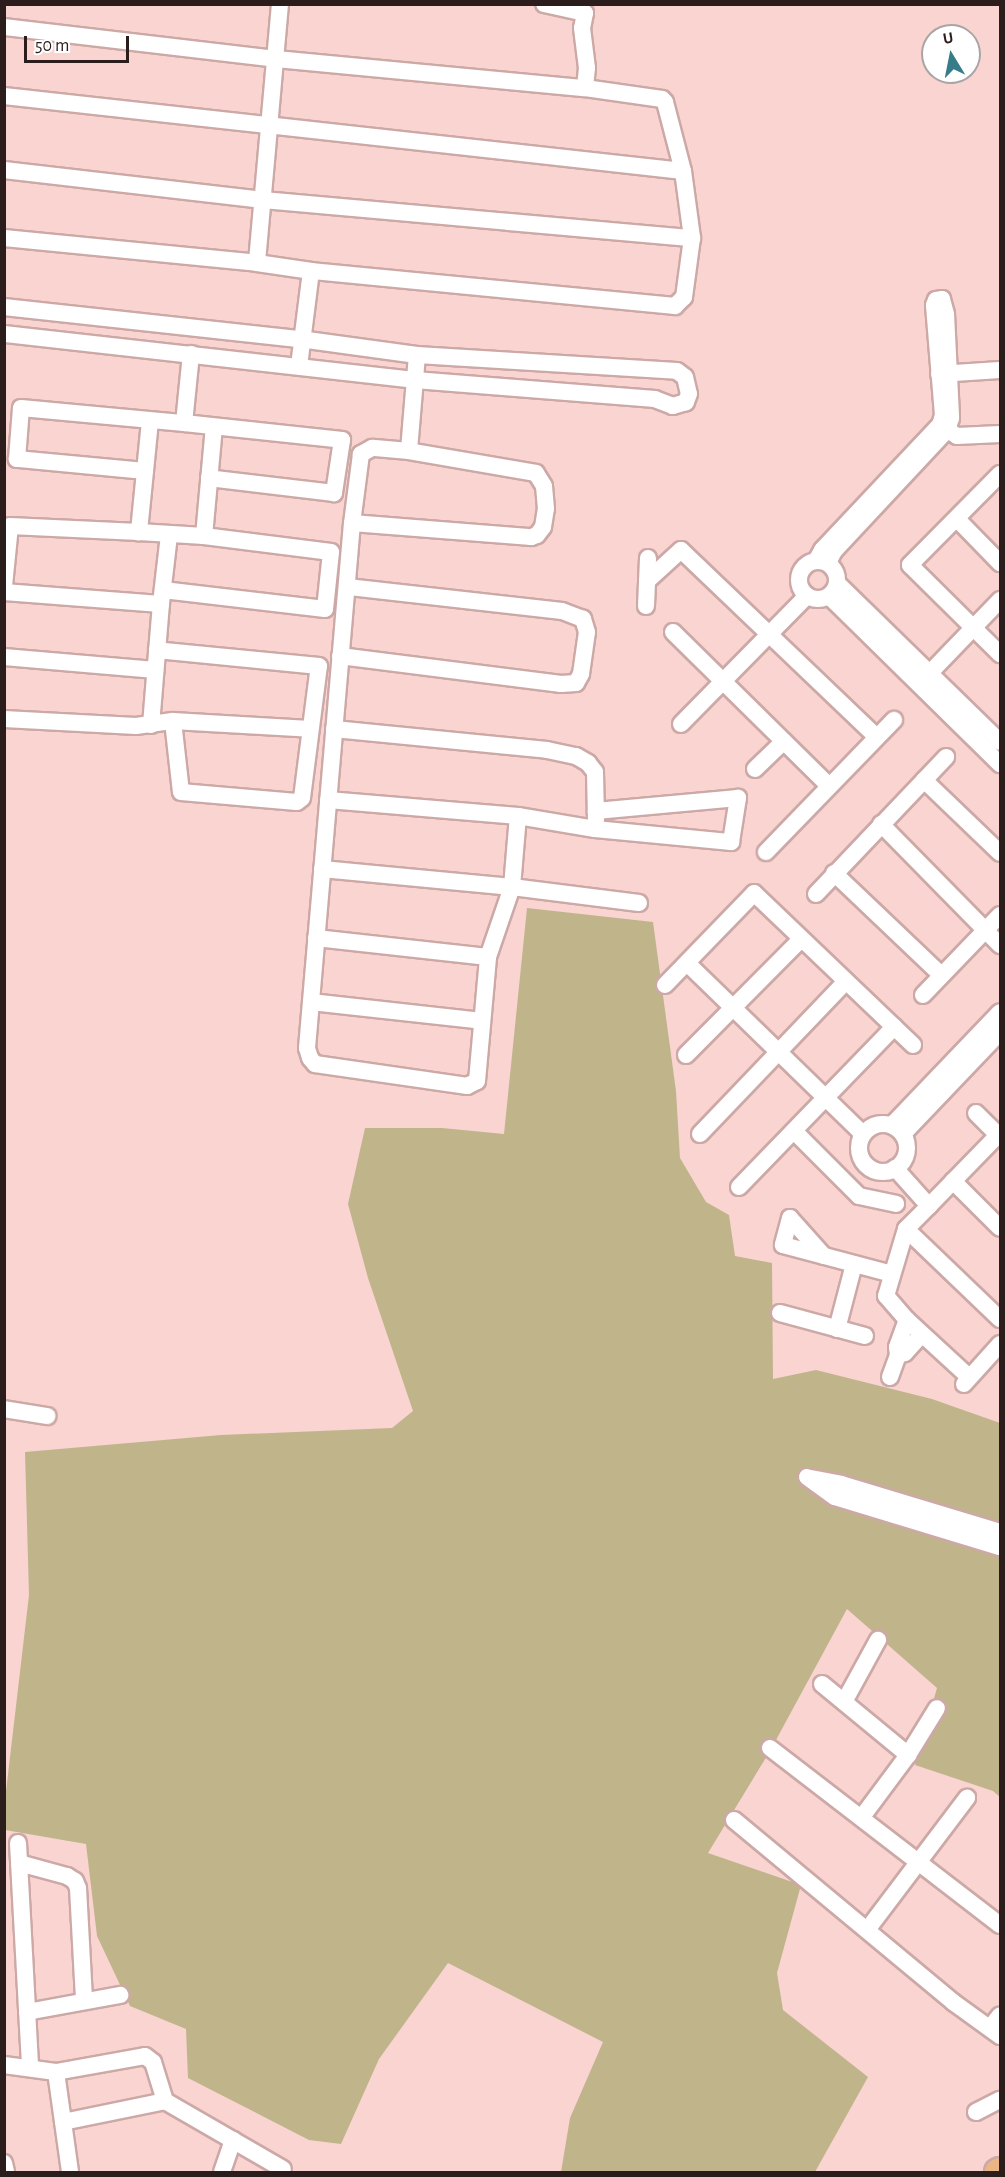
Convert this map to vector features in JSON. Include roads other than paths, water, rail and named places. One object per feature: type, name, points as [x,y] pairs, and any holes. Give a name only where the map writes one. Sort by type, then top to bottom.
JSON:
[{"type":"street","points":[[257,262],[280,4]]},
{"type":"street","points":[[544,4],[585,13],[582,28],[587,68],[585,88]]},
{"type":"street","points":[[4,27],[276,59],[585,88],[662,99],[669,114],[683,171],[692,238],[684,297],[675,306],[311,271],[257,262],[4,237]]},
{"type":"street","points":[[4,96],[683,171]]},
{"type":"street","points":[[4,170],[263,200],[692,238]]},
{"type":"street","points":[[299,366],[300,339],[311,271]]},
{"type":"street","points":[[4,307],[300,339],[417,355],[677,371],[685,377],[689,394],[686,402],[673,406],[655,399],[415,380],[4,334]]},
{"type":"street","points":[[184,423],[191,354]]},
{"type":"street","points":[[409,451],[417,355]]},
{"type":"street","points":[[822,562],[802,568],[799,575],[801,591],[807,596],[822,600],[833,590],[837,576],[822,562],[822,550],[944,427],[943,375],[1000,370]]},
{"type":"street","points":[[145,471],[17,459],[21,408],[342,440],[334,493],[209,477]]},
{"type":"street","points":[[139,532],[150,421]]},
{"type":"street","points":[[204,536],[214,426]]},
{"type":"street","points":[[944,427],[957,436],[1000,434]]},
{"type":"street","points":[[352,523],[531,537],[537,535],[543,526],[544,486],[536,473],[409,451],[372,448],[365,449],[361,454],[352,523],[346,587],[307,1048],[315,1064],[467,1086],[477,1082],[488,957],[512,887],[518,816]]},
{"type":"street","points":[[1000,474],[910,565],[1000,654]]},
{"type":"street","points":[[957,519],[1000,563]]},
{"type":"street","points":[[4,586],[10,526],[204,536],[331,552],[326,609],[162,597],[4,592]]},
{"type":"street","points":[[151,725],[169,535]]},
{"type":"street","points":[[647,581],[681,550],[877,737]]},
{"type":"street","points":[[646,606],[648,558]]},
{"type":"street","points":[[340,656],[561,684],[576,683],[581,674],[587,632],[583,619],[562,612],[346,587]]},
{"type":"street","points":[[833,590],[924,678],[1000,742]]},
{"type":"street","points":[[681,724],[807,596]]},
{"type":"street","points":[[924,678],[1000,600]]},
{"type":"street","points":[[673,632],[829,786]]},
{"type":"street","points":[[157,650],[319,666],[302,798],[297,802],[181,792],[173,721]]},
{"type":"street","points":[[4,657],[155,670]]},
{"type":"street","points":[[924,678],[1000,764]]},
{"type":"street","points":[[4,719],[151,725],[173,721],[310,729]]},
{"type":"street","points":[[766,852],[894,720]]},
{"type":"street","points":[[334,729],[547,750],[576,756],[588,763],[595,772],[595,829]]},
{"type":"street","points":[[755,769],[784,741]]},
{"type":"street","points":[[816,894],[946,757]]},
{"type":"street","points":[[924,780],[1000,853]]},
{"type":"street","points":[[328,800],[518,816],[595,829],[731,842],[738,798],[596,811]]},
{"type":"street","points":[[881,824],[1000,945]]},
{"type":"street","points":[[322,869],[512,887],[639,903]]},
{"type":"street","points":[[834,873],[941,975]]},
{"type":"street","points":[[665,985],[754,893],[914,1045]]},
{"type":"street","points":[[923,995],[1000,915]]},
{"type":"street","points":[[316,938],[488,957]]},
{"type":"street","points":[[686,1056],[801,939]]},
{"type":"street","points":[[687,963],[863,1134]]},
{"type":"street","points":[[700,1134],[846,981]]},
{"type":"street","points":[[311,1002],[482,1021]]},
{"type":"street","points":[[898,1130],[1000,1012]]},
{"type":"street","points":[[739,1186],[894,1027]]},
{"type":"street","points":[[898,1130],[1000,1032]]},
{"type":"street","points":[[976,1113],[999,1136],[906,1229],[886,1296],[966,1380],[1000,1344]]},
{"type":"street","points":[[881,1123],[898,1130],[906,1153],[895,1168],[885,1172],[874,1170],[865,1164],[859,1155],[859,1144],[863,1134],[871,1126],[881,1123]]},
{"type":"street","points":[[794,1131],[859,1196],[896,1204]]},
{"type":"street","points":[[895,1168],[929,1206]]},
{"type":"street","points":[[953,1181],[1000,1228]]},
{"type":"street","points":[[906,1229],[1000,1319]]},
{"type":"street","points":[[824,1256],[892,1274]]},
{"type":"street","points":[[837,1329],[854,1264]]},
{"type":"street","points":[[780,1313],[865,1336]]},
{"type":"street","points":[[890,1377],[898,1355],[897,1347],[907,1320]]},
{"type":"street","points":[[898,1355],[905,1353],[922,1334]]},
{"type":"street","points":[[4,1409],[47,1416]]},
{"type":"street","points":[[1000,1532],[841,1484],[807,1477],[835,1497],[1000,1547]]},
{"type":"street","points":[[844,1702],[878,1640]]},
{"type":"street","points":[[822,1684],[908,1755]]},
{"type":"street","points":[[862,1817],[908,1755],[937,1708]]},
{"type":"street","points":[[770,1748],[1000,1925]]},
{"type":"street","points":[[867,1930],[967,1798]]},
{"type":"street","points":[[734,1820],[953,2002],[997,2026]]},
{"type":"street","points":[[18,1843],[30,2068]]},
{"type":"street","points":[[19,1863],[68,1876],[75,1881],[78,1888],[84,2000]]},
{"type":"street","points":[[27,2012],[120,1995]]},
{"type":"street","points":[[4,2065],[56,2072],[145,2056],[153,2062],[165,2101]]},
{"type":"street","points":[[56,2072],[70,2172]]},
{"type":"street","points":[[976,2112],[1000,2100]]},
{"type":"street","points":[[63,2122],[165,2101],[283,2169]]},
{"type":"street","points":[[222,2172],[233,2140]]},
{"type":"street","points":[[4,2163],[6,2172]]}]
